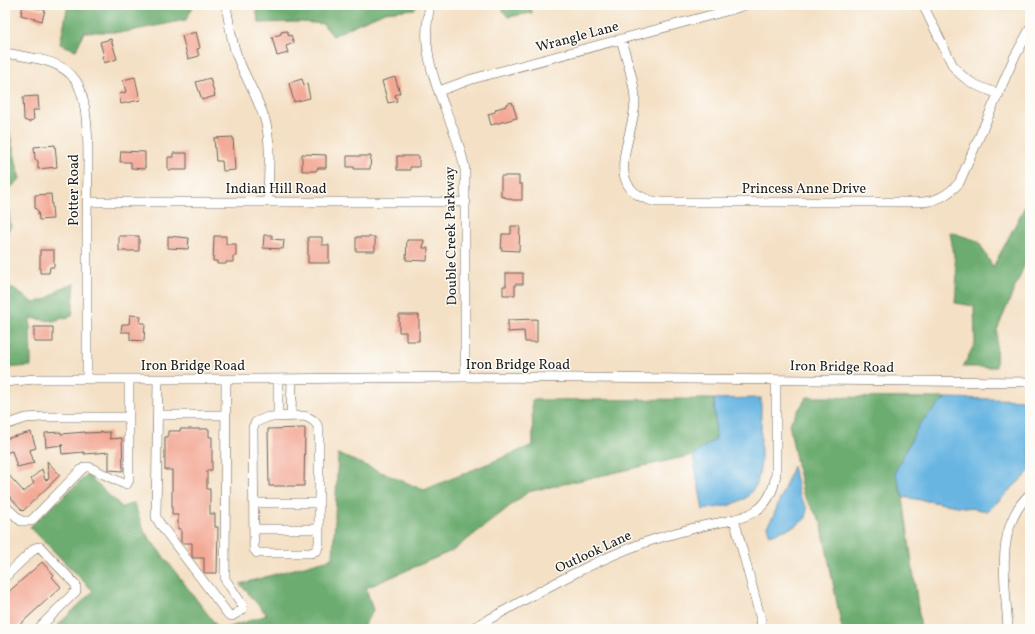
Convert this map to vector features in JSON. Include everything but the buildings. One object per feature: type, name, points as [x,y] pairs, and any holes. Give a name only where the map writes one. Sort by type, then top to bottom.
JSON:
[{"type":"street","points":[[226,5],[232,43],[267,128],[268,202]]},
{"type":"street","name":"Double Creek Parkway","points":[[430,5],[427,26],[427,50],[439,90],[460,144],[465,170],[465,377]]},
{"type":"street","name":"Wrangle Lane","points":[[439,90],[472,78],[745,5]]},
{"type":"street","points":[[923,5],[953,66],[958,73],[973,84],[999,94]]},
{"type":"street","name":"Princess Anne Drive","points":[[621,39],[633,85],[635,100],[633,121],[623,157],[624,172],[626,179],[634,192],[645,199],[657,202],[923,202],[939,199],[954,190],[959,183],[1014,58],[1030,29]]},
{"type":"street","name":"Potter Road","points":[[5,53],[53,63],[61,67],[76,81],[83,98],[86,120],[87,147],[87,379]]},
{"type":"street","name":"Indian Hill Road","points":[[87,202],[466,202]]},
{"type":"street","name":"Iron Bridge Road","points":[[5,382],[35,379],[465,377],[1030,382]]},
{"type":"street","points":[[5,506],[21,521],[31,521],[85,467],[89,467],[126,484],[129,480],[129,379]]},
{"type":"street","points":[[158,379],[156,517],[228,614],[232,616],[242,610],[243,606],[225,579],[226,379]]},
{"type":"street","points":[[278,379],[278,417]]},
{"type":"street","points":[[292,379],[292,417]]},
{"type":"street","name":"Outlook Lane","points":[[472,629],[570,576],[620,552],[663,537],[734,519],[753,513],[760,508],[771,493],[774,484],[776,461],[776,380]]},
{"type":"street","points":[[158,415],[226,415]]},
{"type":"street","points":[[304,416],[317,423],[319,429],[319,543],[317,550],[311,553],[257,553],[254,549],[254,427],[256,422],[262,419],[278,417],[304,416]]},
{"type":"street","points":[[5,425],[26,418],[129,417]]},
{"type":"street","points":[[1008,629],[1004,562],[1005,543],[1008,528],[1015,514],[1030,494]]},
{"type":"street","points":[[254,503],[319,503]]},
{"type":"street","points":[[734,519],[761,620],[762,629]]},
{"type":"street","points":[[254,529],[319,529]]},
{"type":"street","points":[[5,577],[35,548],[40,548],[76,584],[76,591],[38,629]]},
{"type":"street","points":[[210,589],[225,579]]},
{"type":"green space","points":[[68,5],[131,5],[132,7],[194,5],[186,20],[125,32],[84,32],[76,50],[60,44]]},
{"type":"green space","points":[[255,5],[416,5],[415,9],[385,12],[333,36],[323,24],[302,22],[259,23]]},
{"type":"green space","points":[[504,5],[531,5],[532,13],[508,17],[503,11]]},
{"type":"green space","points":[[5,113],[20,179],[5,193]]},
{"type":"green space","points":[[5,193],[11,226],[5,236]]},
{"type":"green space","points":[[1030,197],[1030,252],[997,330],[996,367],[963,367],[975,343],[974,306],[955,303],[957,275],[950,232],[978,241],[993,267]]},
{"type":"green space","points":[[5,277],[6,284],[34,303],[47,299],[61,288],[75,284],[72,316],[53,321],[30,318],[31,366],[5,368]]},
{"type":"green space","points":[[807,397],[946,398],[920,424],[895,472],[903,497],[921,629],[842,629],[821,522],[803,494],[789,424]]},
{"type":"green space","points":[[714,399],[716,439],[693,455],[528,492],[454,550],[366,588],[373,610],[362,629],[223,629],[267,615],[240,584],[333,558],[338,454],[424,490],[533,445],[532,400]]},
{"type":"green space","points":[[87,475],[122,507],[134,503],[144,531],[219,629],[54,629],[93,591],[30,527]]},
{"type":"water","points":[[761,398],[761,462],[757,484],[746,498],[731,505],[703,510],[693,455],[716,439],[714,399]]},
{"type":"water","points":[[946,398],[1030,400],[1030,471],[988,511],[903,497],[895,472],[920,423]]},
{"type":"water","points":[[793,466],[799,495],[807,508],[806,518],[796,526],[770,535],[767,526],[773,517]]}]
